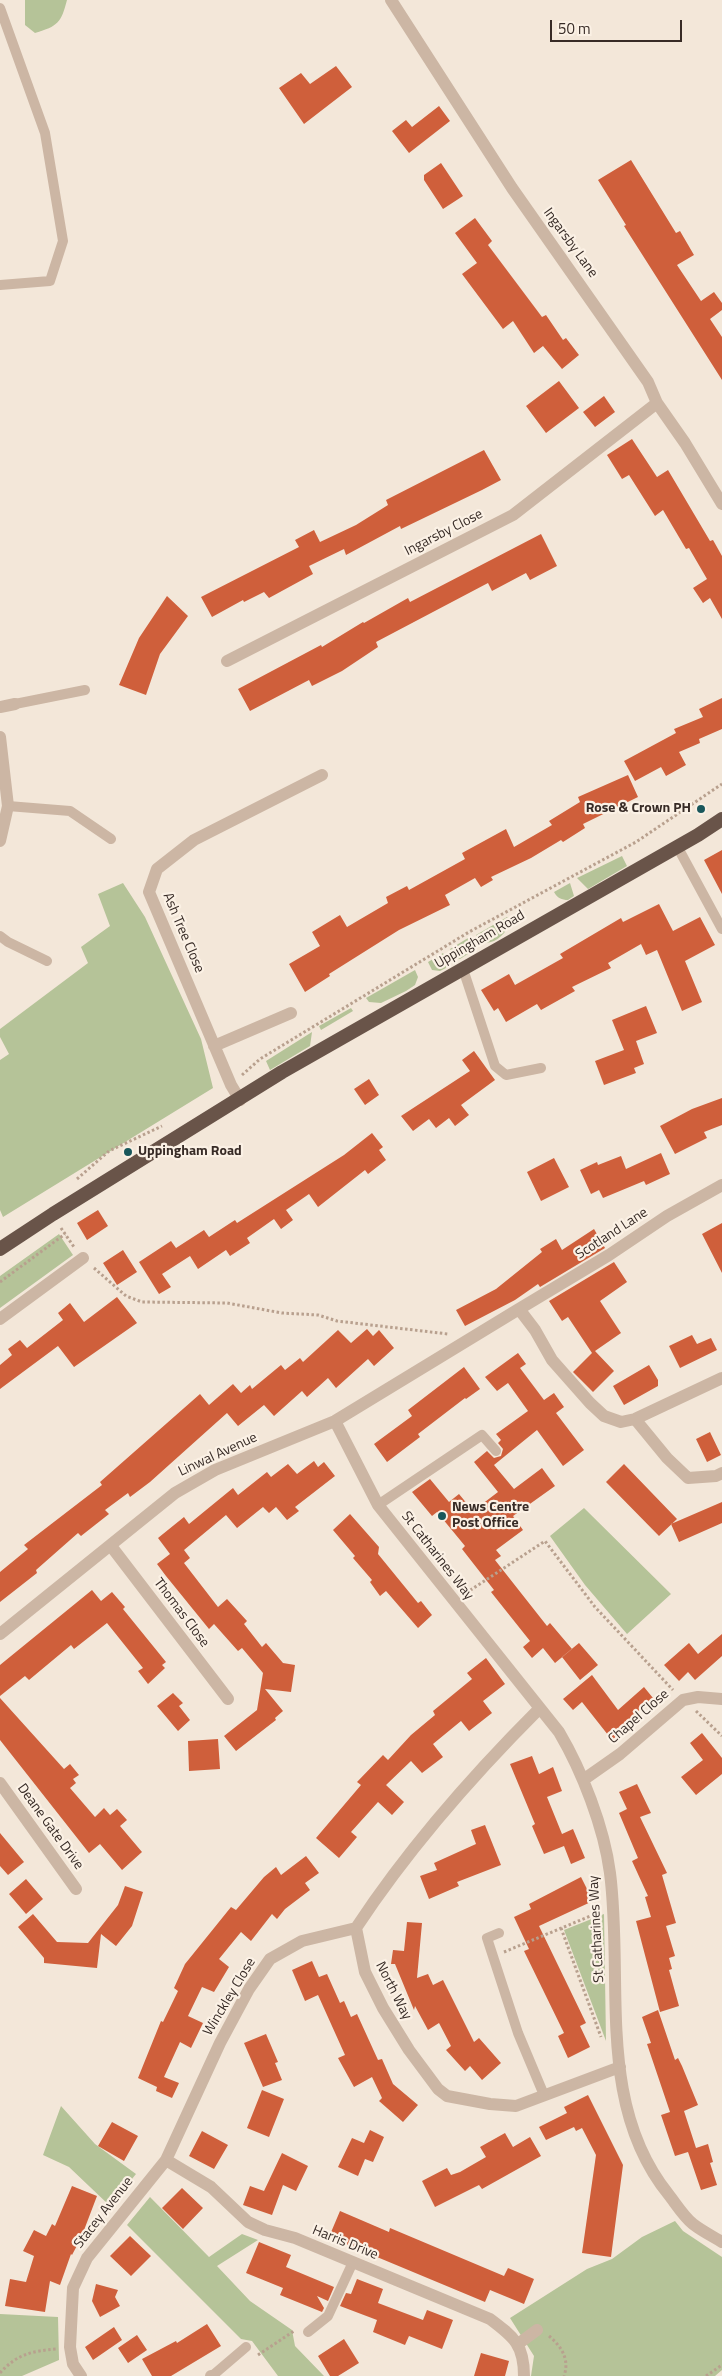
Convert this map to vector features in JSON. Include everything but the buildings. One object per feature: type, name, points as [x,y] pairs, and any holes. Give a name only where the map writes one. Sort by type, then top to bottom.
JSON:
[{"type":"highway","name":"Uppingham Road","points":[[0,1249],[53,1214],[374,1018],[463,969],[677,846],[722,818]]},
{"type":"street","name":"Ingarsby Lane","points":[[391,0],[512,188],[648,382],[657,403],[685,443],[722,504]]},
{"type":"street","name":"Ingarsby Close","points":[[227,661],[513,515],[657,403]]},
{"type":"street","points":[[0,707],[15,704]]},
{"type":"street","points":[[0,736],[8,806],[0,840]]},
{"type":"street","name":"Ash Tree Close","points":[[240,1100],[231,1085],[149,892],[157,869],[194,840],[322,775]]},
{"type":"street","points":[[214,1046],[291,1013]]},
{"type":"street","name":"Scotland Lane","points":[[471,1336],[609,1255],[667,1216],[722,1184]]},
{"type":"street","points":[[0,1319],[82,1258]]},
{"type":"street","points":[[519,1309],[535,1330],[552,1360],[590,1403],[604,1416],[621,1422],[635,1420],[722,1378]]},
{"type":"street","name":"Linwal Avenue","points":[[0,1634],[175,1493],[207,1475],[335,1421],[471,1336]]},
{"type":"street","points":[[635,1420],[667,1458],[688,1478],[716,1476],[722,1473]]},
{"type":"street","name":"St Catharines Way","points":[[335,1421],[378,1505],[559,1732],[576,1761],[596,1818],[610,1872],[620,2067],[628,2119],[638,2148],[653,2175],[692,2223],[722,2242]]},
{"type":"street","name":"Thomas Close","points":[[111,1546],[228,1699]]},
{"type":"street","name":"Chapel Close","points":[[582,1780],[620,1754],[683,1700],[698,1697],[722,1699]]},
{"type":"street","points":[[356,1928],[389,1877],[484,1764],[539,1709]]},
{"type":"street","name":"Deane Gate Drive","points":[[0,1783],[76,1889]]},
{"type":"street","name":"North Way","points":[[356,1928],[365,1972],[372,1987],[408,2050],[438,2089],[447,2096],[490,2104],[516,2106],[620,2067]]},
{"type":"street","name":"Winckley Close","points":[[192,2107],[233,2016],[270,1959],[302,1940],[356,1928]]},
{"type":"street","name":"Stacey Avenue","points":[[81,2376],[74,2364],[70,2347],[73,2288],[87,2258],[166,2160],[192,2107]]},
{"type":"street","name":"Harris Drive","points":[[166,2160],[211,2187],[248,2222],[265,2230],[295,2238],[490,2319],[510,2334],[518,2344]]},
{"type":"street","points":[[524,2376],[524,2357],[518,2344],[537,2330]]},
{"type":"lane","points":[[0,8],[45,133],[63,240],[50,282],[0,285]]},
{"type":"lane","points":[[15,704],[85,690]]},
{"type":"lane","points":[[8,806],[70,811],[112,839]]},
{"type":"lane","points":[[677,846],[722,929]]},
{"type":"lane","points":[[0,936],[47,962]]},
{"type":"lane","points":[[463,969],[495,1066],[506,1075],[541,1068]]},
{"type":"lane","points":[[378,1505],[482,1435],[496,1451]]},
{"type":"lane","points":[[499,1933],[487,1938],[518,2033],[544,2095]]},
{"type":"lane","points":[[305,2329],[328,2316],[353,2262]]},
{"type":"lane","points":[[212,2376],[246,2347]]},
{"type":"path","points":[[231,1085],[260,1059],[469,932],[636,842],[722,784]]},
{"type":"path","points":[[74,1182],[109,1152],[166,1125]]},
{"type":"path","points":[[53,1214],[64,1234],[82,1258],[126,1296],[142,1302],[227,1303],[282,1313],[318,1315],[337,1321],[471,1336]]},
{"type":"path","points":[[0,1282],[64,1234]]},
{"type":"path","points":[[454,1602],[497,1571],[545,1541],[595,1607],[683,1700],[722,1736]]},
{"type":"path","points":[[493,1957],[612,1907]]},
{"type":"path","points":[[561,1928],[603,2042]]},
{"type":"path","points":[[257,2356],[305,2329]]},
{"type":"path","points":[[537,2330],[560,2346],[565,2359],[564,2376]]},
{"type":"path","points":[[0,2373],[11,2361],[35,2351],[70,2347]]},
{"type":"path","points":[[706,2376],[722,2365]]},
{"type":"green space","points":[[25,0],[67,0],[63,14],[54,26],[35,33],[25,25]]},
{"type":"green space","points":[[622,856],[627,866],[588,889],[577,878]]},
{"type":"green space","points":[[123,883],[145,917],[201,1039],[213,1088],[3,1217],[0,1210],[0,1060],[9,1054],[0,1037],[0,1029],[88,963],[81,947],[110,926],[98,894]]},
{"type":"green space","points":[[570,883],[574,896],[568,900],[557,896],[554,892]]},
{"type":"green space","points":[[507,917],[511,922],[503,935],[495,941],[480,942],[476,935]]},
{"type":"green space","points":[[468,938],[472,948],[471,952],[460,959],[455,957],[450,949]]},
{"type":"green space","points":[[443,953],[448,961],[446,968],[440,971],[432,970],[428,962]]},
{"type":"green space","points":[[415,970],[418,977],[415,985],[406,991],[381,1003],[369,1002],[366,998]]},
{"type":"green space","points":[[351,1008],[353,1011],[321,1030],[319,1026]]},
{"type":"green space","points":[[312,1032],[310,1046],[270,1070],[266,1061]]},
{"type":"green space","points":[[59,1234],[73,1255],[0,1308],[0,1276]]},
{"type":"green space","points":[[584,1508],[671,1594],[627,1634],[585,1585],[550,1536]]},
{"type":"green space","points":[[604,1914],[606,2041],[564,1930]]},
{"type":"green space","points":[[61,2106],[95,2144],[136,2174],[110,2206],[69,2167],[43,2155]]},
{"type":"green space","points":[[150,2197],[209,2257],[242,2234],[258,2240],[217,2266],[250,2301],[292,2330],[295,2346],[324,2376],[278,2376],[252,2341],[241,2339],[127,2225]]},
{"type":"green space","points":[[675,2221],[683,2231],[722,2257],[722,2370],[715,2376],[531,2376],[534,2356],[510,2318],[587,2269],[612,2259],[642,2237]]},
{"type":"green space","points":[[0,2314],[58,2317],[59,2360],[22,2376],[0,2376]]},
{"type":"place","name":"Rose & Crown PH","points":[[701,809]]},
{"type":"place","name":"Uppingham Road","points":[[128,1152]]},
{"type":"place","name":"News Centre Post Office","points":[[442,1516]]}]
